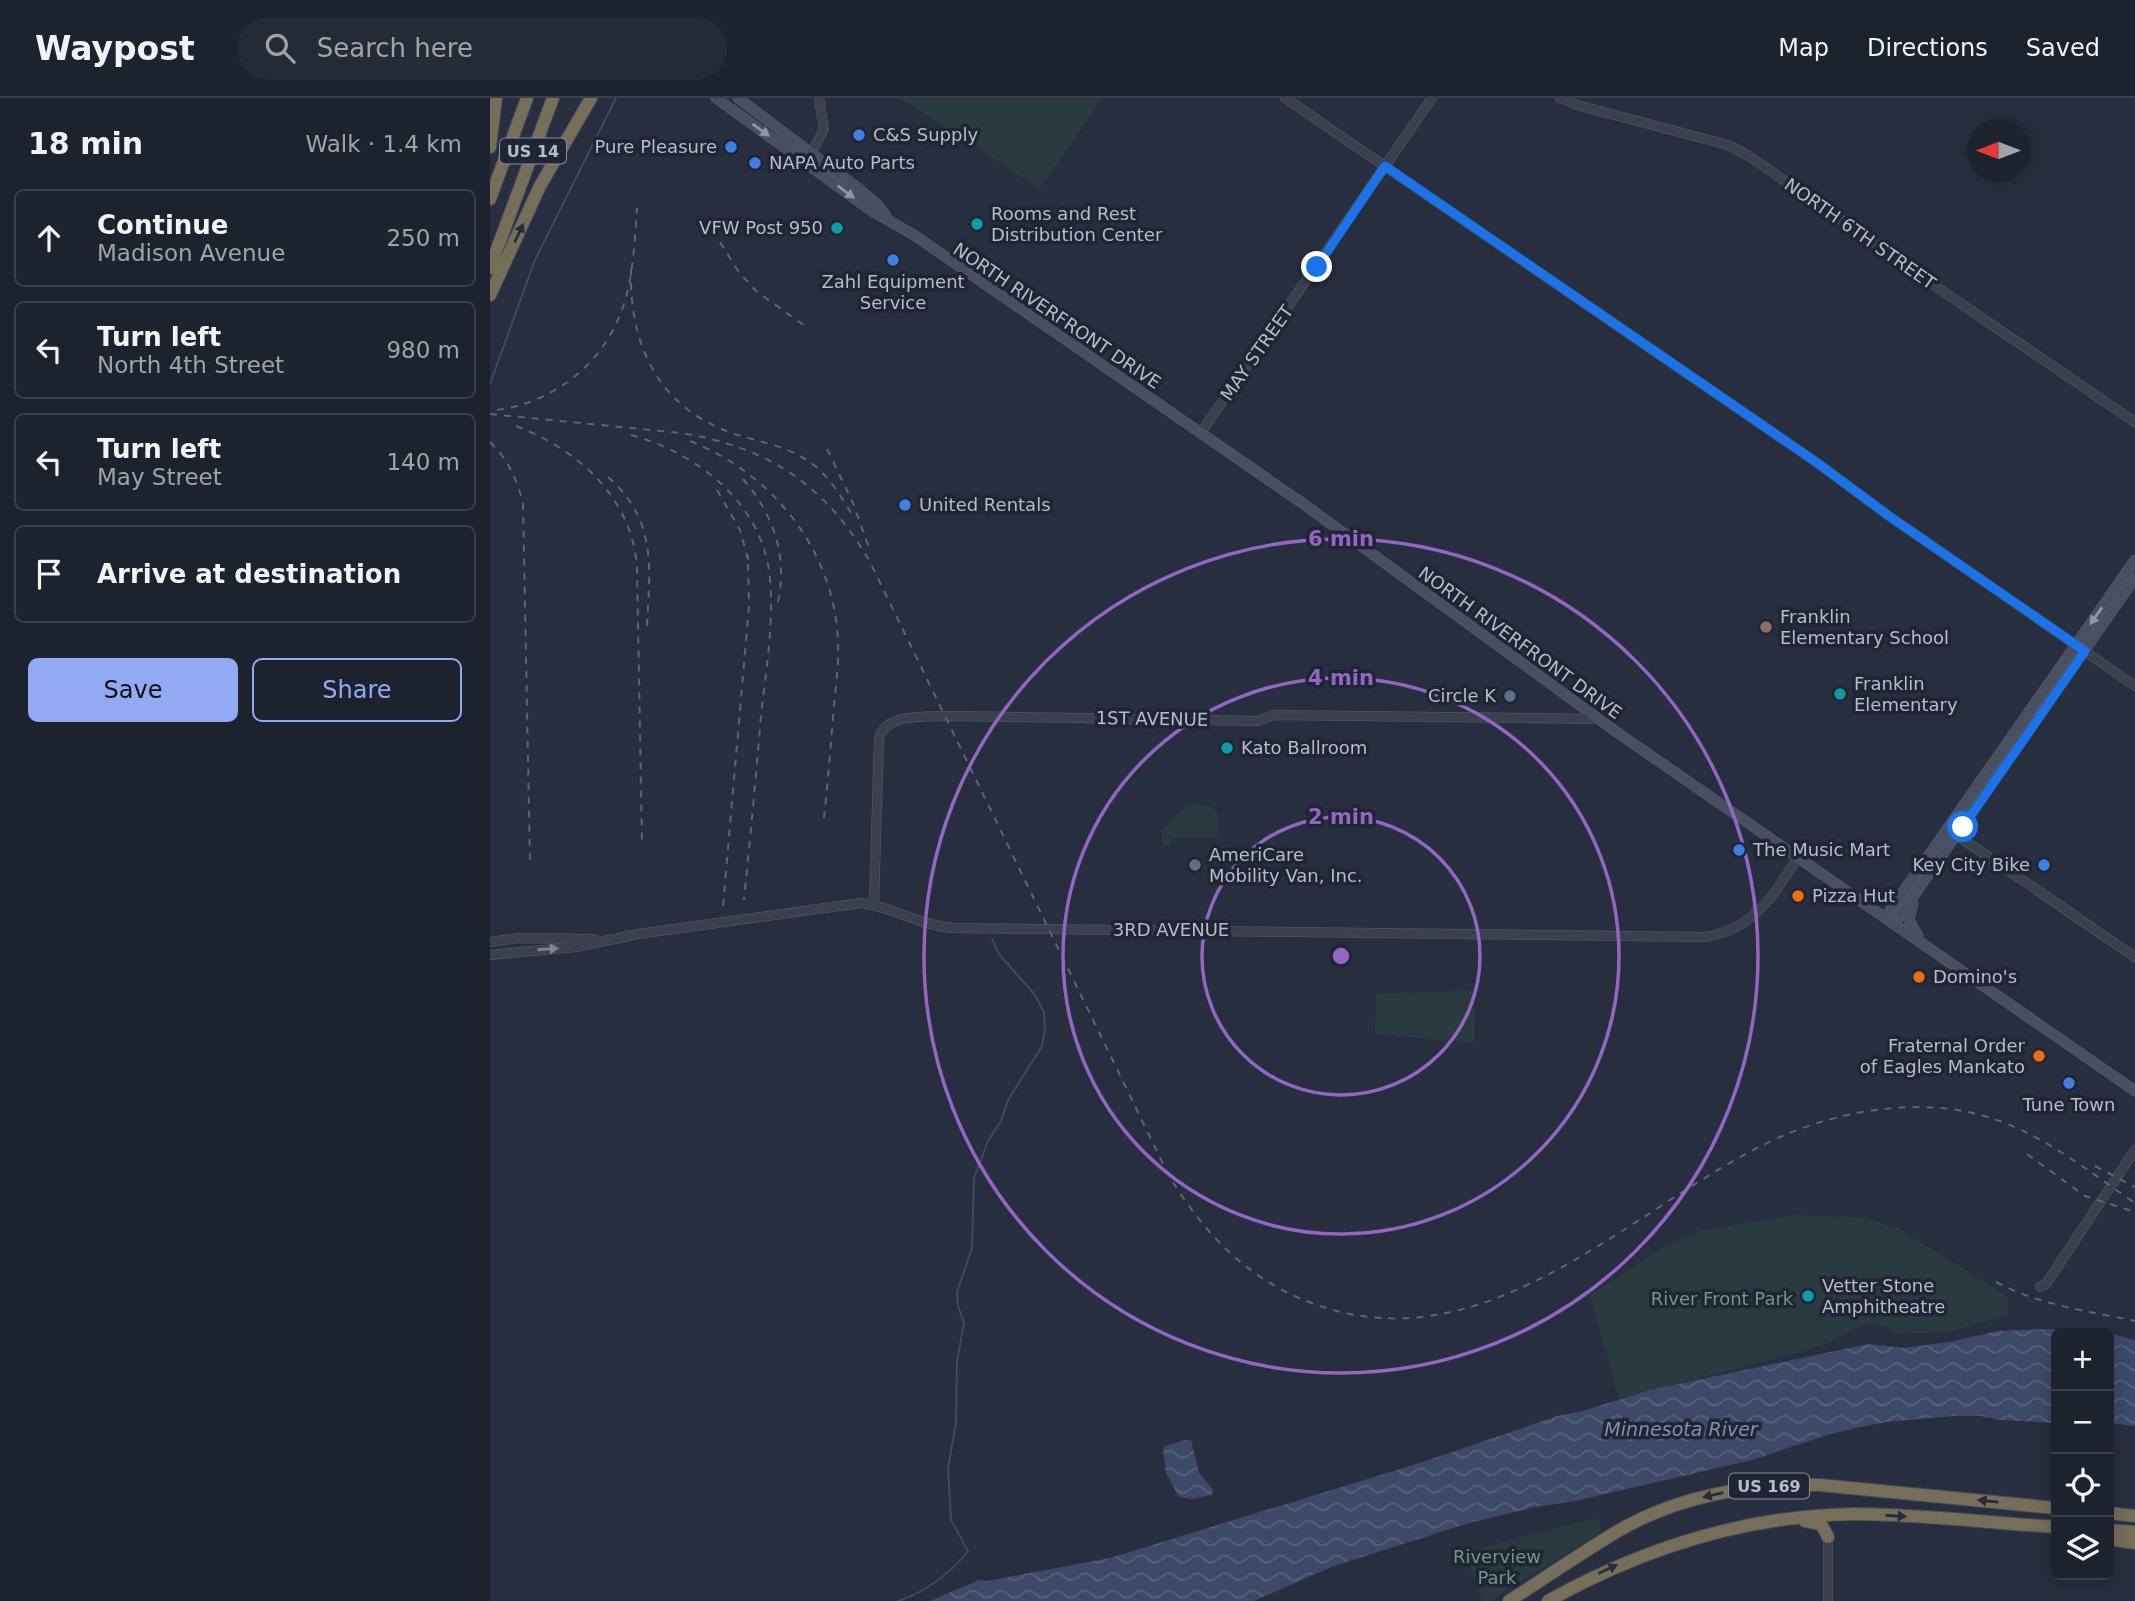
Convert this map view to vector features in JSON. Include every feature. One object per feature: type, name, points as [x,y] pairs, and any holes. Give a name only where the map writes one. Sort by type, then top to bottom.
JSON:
[{"type":"highway","points":[[490,147],[496,98]]},
{"type":"highway","name":"US 14","points":[[490,200],[527,98]]},
{"type":"highway","name":"US 14","points":[[490,268],[553,98]]},
{"type":"highway","points":[[490,295],[540,186],[592,98]]},
{"type":"highway","name":"US 169","points":[[1509,1601],[1638,1521],[1696,1500],[1744,1489],[1820,1485],[2051,1508]]},
{"type":"highway","points":[[2114,1511],[2135,1509]]},
{"type":"highway","points":[[2114,1512],[2135,1516]]},
{"type":"highway","points":[[1828,1537],[1834,1521],[1853,1514]]},
{"type":"highway","name":"US 169","points":[[1548,1601],[1582,1582],[1648,1553],[1695,1538],[1804,1517],[1853,1514],[2051,1528]]},
{"type":"highway","points":[[1759,1524],[1817,1522],[1824,1526],[1828,1537]]},
{"type":"highway","points":[[2114,1530],[2135,1532]]},
{"type":"highway","points":[[2114,1540],[2135,1543]]},
{"type":"main road","name":"NORTH RIVERFRONT DRIVE","points":[[716,98],[872,211],[888,219],[1305,505],[1599,719],[2135,1091]]},
{"type":"main road","name":"NORTH RIVERFRONT DRIVE","points":[[738,98],[813,152],[878,205],[888,219]]},
{"type":"main road","points":[[1890,921],[2080,648],[2135,560]]},
{"type":"main road","points":[[2080,648],[2135,578]]},
{"type":"main road","points":[[1925,945],[1908,918],[1917,893],[1952,832]]},
{"type":"main road","points":[[1890,921],[1917,893]]},
{"type":"street","points":[[806,163],[824,129],[818,98]]},
{"type":"street","points":[[1285,98],[1816,462],[1889,516],[2135,686]]},
{"type":"street","name":"MAY STREET","points":[[1200,434],[1432,98]]},
{"type":"street","name":"NORTH 6TH STREET","points":[[1560,98],[1738,150],[2135,422]]},
{"type":"street","name":"1ST AVENUE","points":[[874,905],[879,738],[886,726],[903,719],[950,716],[1258,721],[1274,715],[1599,719]]},
{"type":"street","points":[[1952,832],[2135,957]]},
{"type":"street","name":"3RD AVENUE","points":[[490,956],[576,947],[606,939],[840,905],[874,905],[926,924],[965,928],[1694,937],[1716,935],[1741,925],[1759,912],[1798,858]]},
{"type":"street","name":"3RD AVENUE","points":[[490,942],[531,938],[606,939]]},
{"type":"street","points":[[2040,1287],[2046,1284],[2135,1150]]},
{"type":"street","points":[[1828,1537],[1828,1601]]},
{"type":"green space","points":[[900,98],[1102,98],[1040,189]]},
{"type":"green space","points":[[1195,803],[1214,808],[1218,838],[1171,838],[1169,845],[1162,847],[1162,829],[1183,809]]},
{"type":"green space","points":[[1475,991],[1474,1043],[1375,1034],[1376,993]]},
{"type":"green space","name":"River Front Park","points":[[1792,1215],[1862,1217],[1898,1228],[2008,1297],[2008,1315],[1944,1333],[1896,1334],[1886,1327],[1865,1324],[1828,1343],[1801,1352],[1619,1399],[1590,1295],[1661,1249],[1698,1231]]},
{"type":"green space","name":"Riverview Park","points":[[1597,1518],[1602,1531],[1490,1601],[1483,1601],[1464,1552]]},
{"type":"water","name":"Minnesota River","points":[[2051,1329],[2051,1423],[1954,1416],[1886,1422],[1856,1428],[1752,1460],[1469,1523],[1331,1567],[1254,1601],[930,1601],[979,1580],[987,1581],[1110,1558],[1426,1461],[1557,1416],[1650,1390],[1868,1344],[1904,1348],[1949,1342],[1998,1331]]},
{"type":"water","points":[[2114,1334],[2135,1340],[2135,1426],[2114,1424]]},
{"type":"water","points":[[1191,1440],[1199,1473],[1213,1489],[1212,1495],[1192,1499],[1179,1497],[1166,1473],[1163,1449]]},
{"type":"waterway","points":[[490,384],[535,260],[616,98]]},
{"type":"waterway","points":[[898,1601],[918,1593],[936,1581],[968,1551],[951,1520],[948,1468],[956,1422],[957,1361],[964,1323],[958,1306],[957,1292],[972,1248],[974,1178],[1008,1100],[1042,1046],[1045,1029],[1044,1012],[1035,995],[999,954],[992,939]]},
{"type":"railway","points":[[497,410],[521,405],[563,385],[598,353],[611,334],[628,289],[637,208]]},
{"type":"railway","points":[[720,242],[738,271],[756,291],[805,326]]},
{"type":"railway","points":[[631,269],[635,320],[641,343],[650,365],[663,385],[680,403],[700,418],[724,430],[772,445],[809,461],[831,482],[853,516]]},
{"type":"railway","points":[[490,414],[681,433],[712,439],[741,448],[792,474],[834,511],[870,562],[1169,1176],[1182,1197],[1228,1251],[1246,1267],[1286,1292],[1309,1302],[1371,1317],[1431,1316],[1489,1301],[1546,1276],[1759,1147],[1824,1121],[1894,1108],[1940,1108],[1995,1119],[2044,1142],[2135,1203]]},
{"type":"railway","points":[[516,426],[560,448],[598,480],[625,520],[633,543],[637,568],[642,842]]},
{"type":"railway","points":[[631,435],[680,455],[723,486],[741,505],[755,527],[765,551],[770,578],[770,630],[744,900]]},
{"type":"railway","points":[[690,441],[720,455],[748,473],[772,495],[794,519],[825,576],[834,608],[838,649],[824,818]]},
{"type":"railway","points":[[490,442],[511,470],[523,503],[530,861]]},
{"type":"railway","points":[[827,449],[853,503],[869,548]]},
{"type":"railway","points":[[608,477],[624,493],[643,527],[649,564],[647,626]]},
{"type":"railway","points":[[743,479],[763,506],[776,536],[781,568],[778,602]]},
{"type":"railway","points":[[717,490],[740,530],[749,563]]},
{"type":"railway","points":[[723,906],[749,606],[748,555]]},
{"type":"railway","points":[[2027,1154],[2085,1196],[2135,1212]]},
{"type":"railway","points":[[2095,1166],[2135,1187]]},
{"type":"railway","points":[[1996,1282],[2046,1302],[2135,1321]]},
{"type":"place","name":"C&S Supply","points":[[859,135]]},
{"type":"place","name":"Pure Pleasure","points":[[731,147]]},
{"type":"place","name":"NAPA Auto Parts","points":[[755,163]]},
{"type":"place","name":"Rooms and Rest Distribution Center","points":[[977,224]]},
{"type":"place","name":"VFW Post 950","points":[[837,228]]},
{"type":"place","name":"Zahl Equipment Service","points":[[893,260]]},
{"type":"place","name":"United Rentals","points":[[905,505]]},
{"type":"place","name":"Franklin Elementary School","points":[[1766,627]]},
{"type":"place","name":"Franklin Elementary","points":[[1840,694]]},
{"type":"place","name":"Circle K","points":[[1510,696]]},
{"type":"place","name":"Kato Ballroom","points":[[1227,748]]},
{"type":"place","name":"The Music Mart","points":[[1739,850]]},
{"type":"place","name":"AmeriCare Mobility Van, Inc.","points":[[1195,865]]},
{"type":"place","name":"Key City Bike","points":[[2044,865]]},
{"type":"place","name":"Pizza Hut","points":[[1798,896]]},
{"type":"place","name":"Domino's","points":[[1919,977]]},
{"type":"place","name":"Fraternal Order of Eagles Mankato","points":[[2039,1056]]},
{"type":"place","name":"Tune Town","points":[[2069,1083]]},
{"type":"place","name":"Vetter Stone Amphitheatre","points":[[1808,1296]]},
{"type":"route","points":[[1317,267],[1385,166],[1816,462],[1889,516],[2085,651],[1963,827]]}]
